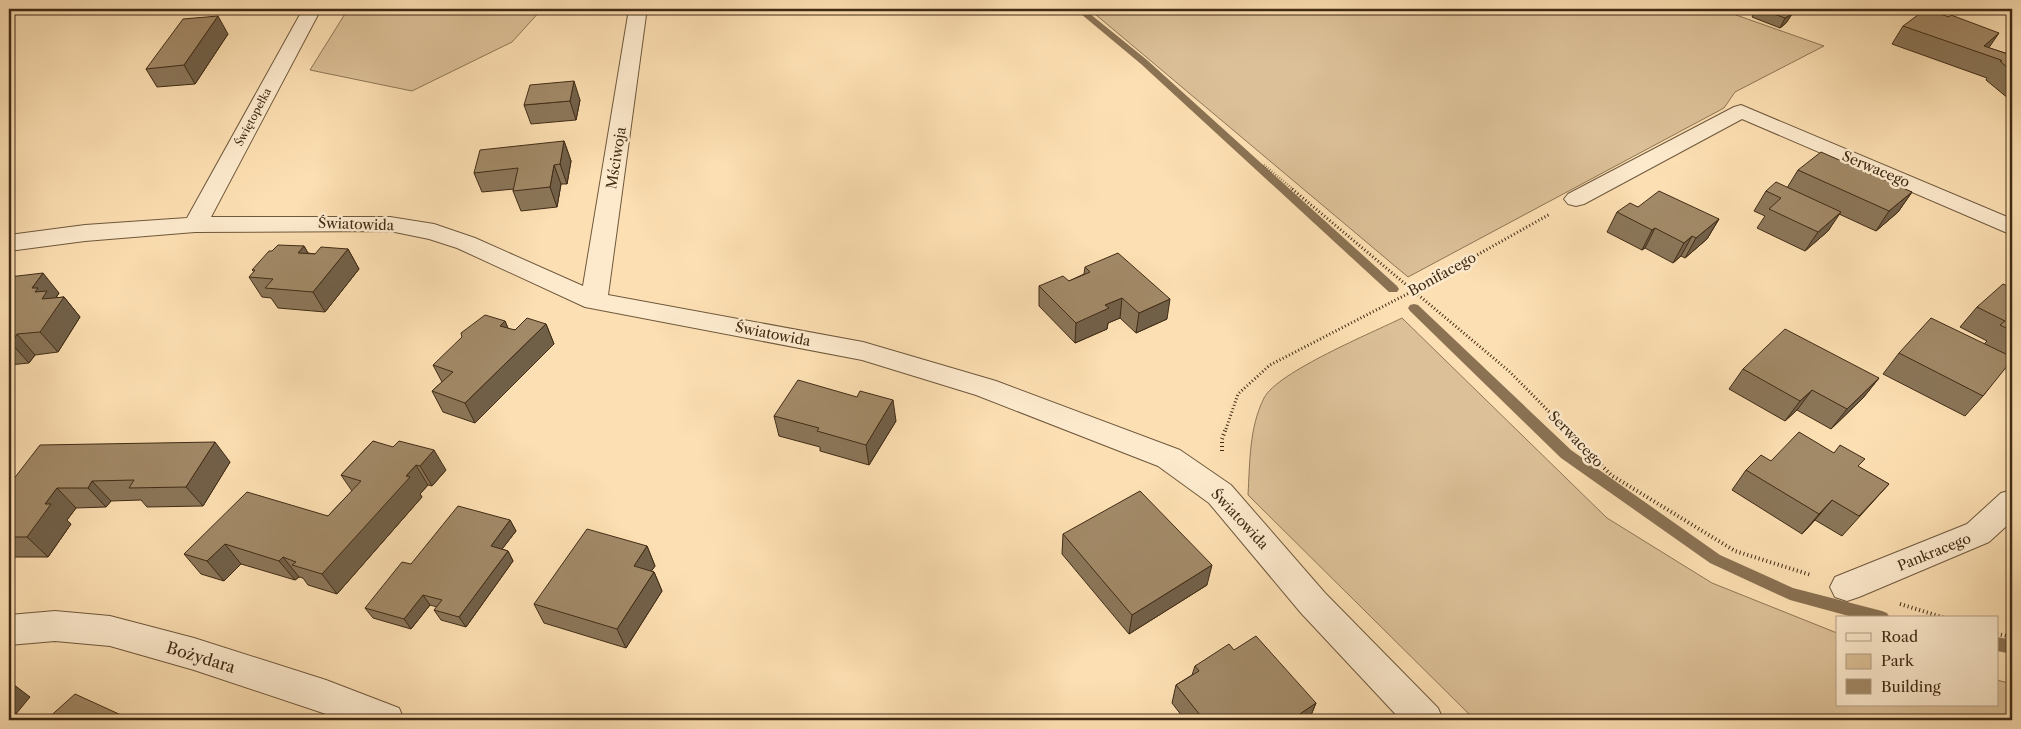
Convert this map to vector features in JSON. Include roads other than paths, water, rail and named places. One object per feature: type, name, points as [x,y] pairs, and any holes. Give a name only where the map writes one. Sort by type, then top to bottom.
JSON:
[{"type":"street","name":"Świętopełka","points":[[195,225],[312,9]]},
{"type":"street","name":"Mściwoja","points":[[594,301],[637,15]]},
{"type":"street","name":"Serwacego","points":[[1576,199],[1741,111],[2012,228]]},
{"type":"street","name":"Światowida","points":[[9,243],[85,233],[195,225],[260,223],[390,224],[434,232],[466,243],[594,301],[863,351],[986,388],[1169,458],[1220,494],[1313,603],[1425,720]]},
{"type":"street","name":"Pankracego","points":[[1847,587],[1978,533],[2012,502]]},
{"type":"street","name":"Bożydara","points":[[9,630],[55,626],[110,631],[194,654],[317,693],[386,720]]},
{"type":"waterway","points":[[1079,9],[1144,62],[1393,289]]},
{"type":"waterway","points":[[1414,308],[1566,454],[1715,559],[1790,594],[1874,616]]},
{"type":"waterway","points":[[1998,644],[2012,647]]}]
